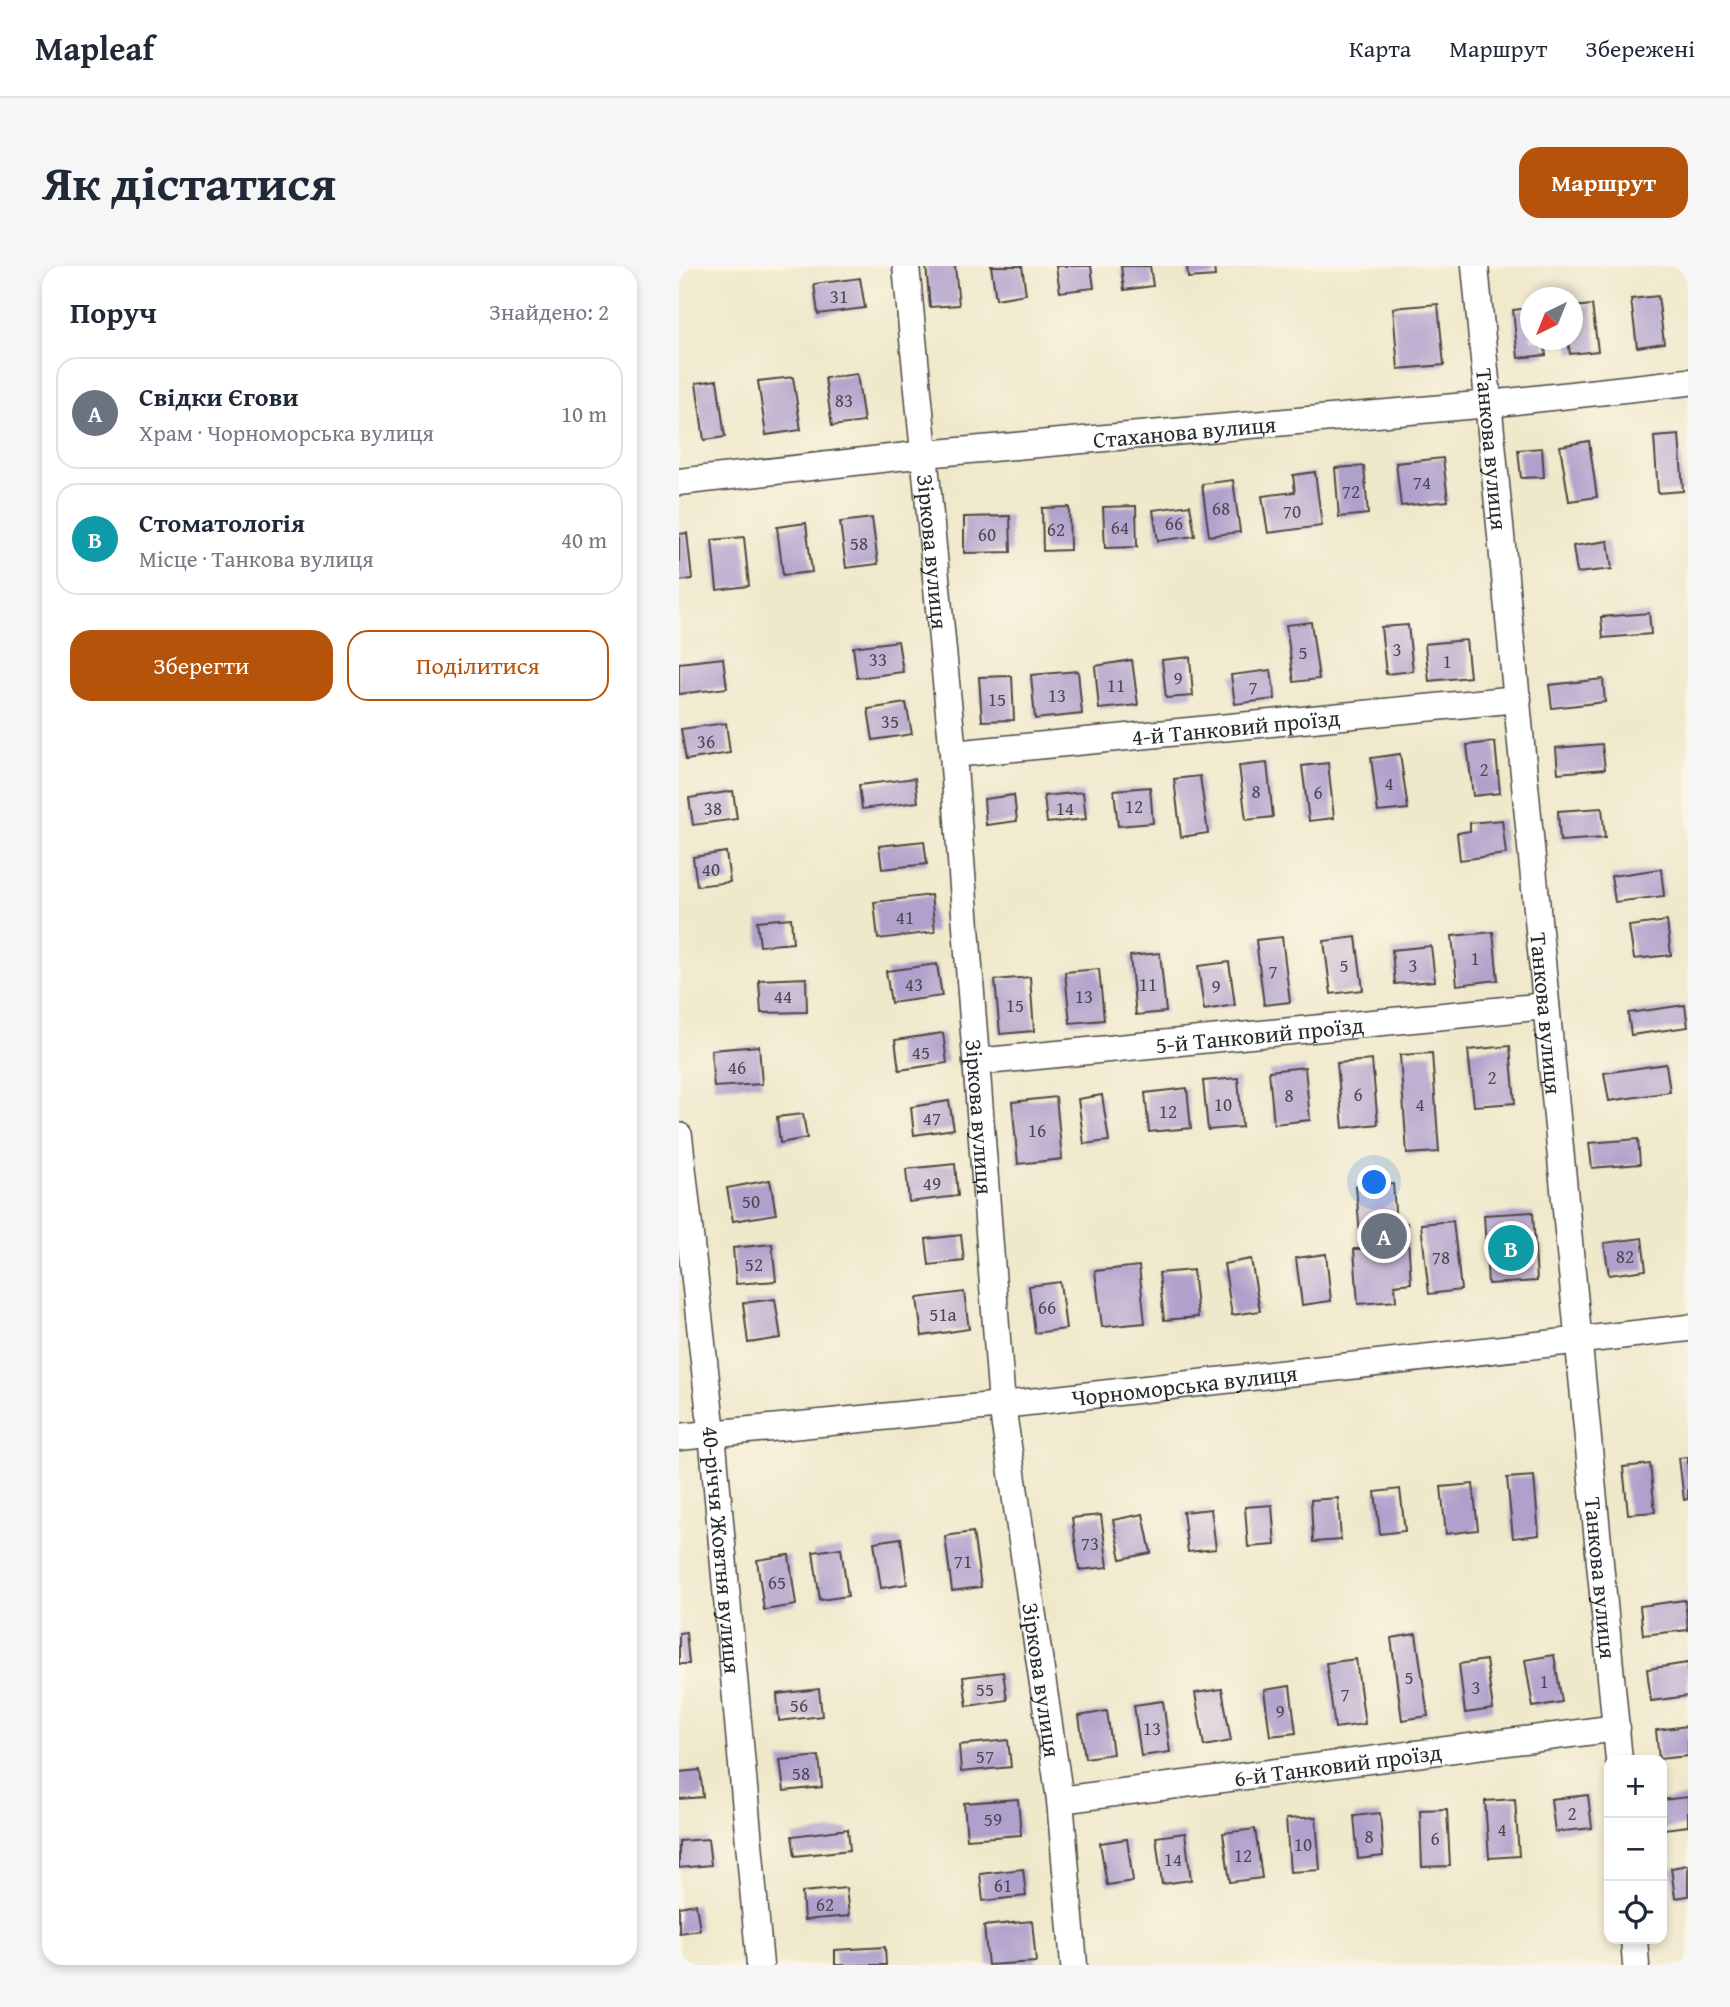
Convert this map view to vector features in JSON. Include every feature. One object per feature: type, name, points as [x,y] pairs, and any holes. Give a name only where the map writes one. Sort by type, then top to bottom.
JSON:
[{"type":"street","name":"Зіркова вулиця","points":[[906,266],[953,754],[1002,1405],[1060,1800],[1074,1965]]},
{"type":"street","name":"Танкова вулиця","points":[[1475,266],[1619,1755]]},
{"type":"street","name":"Стаханова вулиця","points":[[679,482],[925,454],[1489,404],[1688,382]]},
{"type":"street","name":"4-й Танковий проїзд","points":[[953,754],[1518,699]]},
{"type":"street","name":"5-й Танковий проїзд","points":[[976,1062],[1546,1006]]},
{"type":"street","name":"40-річчя Жовтня вулиця","points":[[679,1136],[712,1433],[760,1965]]},
{"type":"street","name":"Чорноморська вулиця","points":[[679,1437],[1002,1405],[1688,1328]]},
{"type":"street","name":"6-й Танковий проїзд","points":[[1060,1800],[1617,1728]]},
{"type":"street","points":[[1634,1944],[1636,1965]]},
{"type":"building","points":[[926,266],[955,266],[959,305],[930,307]]},
{"type":"building","points":[[991,266],[1022,266],[1026,294],[996,299]]},
{"type":"building","points":[[1056,266],[1091,266],[1094,288],[1060,292]]},
{"type":"building","points":[[1121,266],[1150,266],[1153,286],[1124,290]]},
{"type":"building","points":[[1187,266],[1214,266],[1215,276],[1188,278]]},
{"type":"building","points":[[860,278],[865,308],[818,314],[814,284]]},
{"type":"building","points":[[1658,296],[1664,343],[1637,347],[1631,299]]},
{"type":"building","points":[[1438,304],[1444,365],[1398,369],[1393,308]]},
{"type":"building","points":[[1592,305],[1598,351],[1570,354],[1569,350],[1583,350],[1583,306]]},
{"type":"building","points":[[1520,309],[1520,350],[1545,350],[1546,355],[1518,358],[1513,310]]},
{"type":"building","points":[[857,374],[864,422],[832,426],[825,378]]},
{"type":"building","points":[[793,377],[801,430],[766,435],[758,381]]},
{"type":"building","points":[[717,380],[725,437],[704,440],[696,383]]},
{"type":"building","points":[[1679,435],[1683,491],[1658,493],[1654,437]]},
{"type":"building","points":[[1589,441],[1597,497],[1569,501],[1560,446]]},
{"type":"building","points":[[1542,448],[1544,477],[1521,478],[1518,450]]},
{"type":"building","points":[[1443,458],[1448,501],[1401,506],[1396,463]]},
{"type":"building","points":[[1364,466],[1368,514],[1339,517],[1335,468]]},
{"type":"building","points":[[1315,472],[1322,526],[1268,533],[1262,496],[1295,492],[1293,475]]},
{"type":"building","points":[[1233,480],[1240,532],[1209,536],[1202,484]]},
{"type":"building","points":[[1190,505],[1195,536],[1158,541],[1153,510]]},
{"type":"building","points":[[1136,506],[1137,547],[1105,548],[1103,507]]},
{"type":"building","points":[[1069,507],[1070,550],[1043,551],[1042,508]]},
{"type":"building","points":[[1010,516],[1011,552],[964,553],[964,517]]},
{"type":"building","points":[[872,518],[878,564],[846,568],[840,522]]},
{"type":"building","points":[[806,523],[812,572],[783,575],[777,527]]},
{"type":"building","points":[[687,533],[692,579],[679,581],[679,534]]},
{"type":"building","points":[[744,537],[749,586],[717,590],[712,540]]},
{"type":"building","points":[[1608,541],[1612,569],[1577,573],[1573,546]]},
{"type":"building","points":[[1649,613],[1651,634],[1603,638],[1601,617]]},
{"type":"building","points":[[1311,622],[1319,679],[1294,682],[1286,625]]},
{"type":"building","points":[[1408,625],[1413,671],[1386,674],[1381,627]]},
{"type":"building","points":[[1466,640],[1470,677],[1429,681],[1425,644]]},
{"type":"building","points":[[898,641],[903,672],[857,678],[853,647]]},
{"type":"building","points":[[1190,657],[1193,696],[1166,698],[1162,660]]},
{"type":"building","points":[[723,658],[727,688],[679,694],[679,663]]},
{"type":"building","points":[[1132,660],[1138,705],[1099,709],[1095,666]]},
{"type":"building","points":[[1271,670],[1275,699],[1235,704],[1231,675]]},
{"type":"building","points":[[1078,671],[1082,714],[1035,719],[1031,675]]},
{"type":"building","points":[[1012,676],[1014,720],[982,721],[979,677]]},
{"type":"building","points":[[1603,679],[1605,702],[1552,708],[1549,685]]},
{"type":"building","points":[[906,703],[912,734],[873,740],[868,709]]},
{"type":"building","points":[[726,723],[730,753],[686,760],[681,729]]},
{"type":"building","points":[[1495,742],[1500,793],[1473,796],[1467,745]]},
{"type":"building","points":[[1602,744],[1605,769],[1558,773],[1556,748]]},
{"type":"building","points":[[1400,754],[1408,809],[1378,812],[1371,758]]},
{"type":"building","points":[[1267,763],[1273,817],[1246,820],[1239,766]]},
{"type":"building","points":[[1328,763],[1334,818],[1309,821],[1302,766]]},
{"type":"building","points":[[1200,776],[1208,833],[1181,837],[1174,779]]},
{"type":"building","points":[[915,778],[918,802],[862,809],[859,785]]},
{"type":"building","points":[[1150,787],[1153,823],[1118,826],[1114,790]]},
{"type":"building","points":[[733,791],[737,819],[693,825],[689,798]]},
{"type":"building","points":[[1083,792],[1086,819],[1047,823],[1044,796]]},
{"type":"building","points":[[1014,795],[1017,821],[986,825],[984,799]]},
{"type":"building","points":[[1602,808],[1605,838],[1560,841],[1558,811]]},
{"type":"building","points":[[1502,820],[1506,854],[1460,860],[1457,833],[1470,831],[1470,823]]},
{"type":"building","points":[[924,841],[927,864],[882,869],[879,846]]},
{"type":"building","points":[[726,852],[730,882],[697,886],[693,857]]},
{"type":"building","points":[[1661,869],[1664,896],[1615,902],[1611,876]]},
{"type":"building","points":[[931,895],[935,932],[878,939],[874,902]]},
{"type":"building","points":[[791,918],[793,943],[760,946],[757,921]]},
{"type":"building","points":[[1667,921],[1671,955],[1634,959],[1629,926]]},
{"type":"building","points":[[1493,932],[1498,980],[1457,985],[1452,936]]},
{"type":"building","points":[[1282,937],[1290,1002],[1264,1005],[1256,940]]},
{"type":"building","points":[[1356,937],[1363,990],[1331,994],[1324,941]]},
{"type":"building","points":[[1431,946],[1435,981],[1395,984],[1392,950]]},
{"type":"building","points":[[1160,953],[1166,1012],[1136,1015],[1130,956]]},
{"type":"building","points":[[1229,962],[1235,1005],[1204,1010],[1198,966]]},
{"type":"building","points":[[937,964],[942,996],[891,1003],[886,971]]},
{"type":"building","points":[[1099,969],[1104,1020],[1070,1023],[1065,972]]},
{"type":"building","points":[[1030,977],[1034,1031],[1000,1034],[995,980]]},
{"type":"building","points":[[806,978],[807,1012],[761,1013],[759,980]]},
{"type":"building","points":[[1685,1005],[1688,1027],[1631,1035],[1628,1013]]},
{"type":"building","points":[[943,1033],[947,1063],[899,1070],[895,1040]]},
{"type":"building","points":[[759,1046],[762,1084],[714,1087],[711,1050]]},
{"type":"building","points":[[1510,1046],[1515,1103],[1474,1106],[1468,1050]]},
{"type":"building","points":[[1432,1053],[1439,1152],[1407,1154],[1400,1055]]},
{"type":"building","points":[[1372,1060],[1378,1124],[1343,1128],[1337,1063]]},
{"type":"building","points":[[1666,1064],[1670,1092],[1609,1101],[1604,1073]]},
{"type":"building","points":[[1305,1067],[1310,1120],[1274,1124],[1269,1071]]},
{"type":"building","points":[[1238,1078],[1242,1127],[1208,1130],[1203,1081]]},
{"type":"building","points":[[1187,1088],[1191,1128],[1149,1132],[1145,1093]]},
{"type":"building","points":[[1102,1095],[1109,1141],[1084,1144],[1078,1099]]},
{"type":"building","points":[[1056,1097],[1062,1159],[1018,1164],[1012,1102]]},
{"type":"building","points":[[949,1101],[954,1129],[914,1135],[911,1107]]},
{"type":"building","points":[[803,1114],[807,1138],[780,1143],[777,1117]]},
{"type":"building","points":[[1638,1139],[1640,1164],[1592,1168],[1589,1143]]},
{"type":"building","points":[[955,1164],[958,1196],[909,1202],[906,1169]]},
{"type":"building","points":[[770,1180],[776,1214],[733,1221],[727,1188]]},
{"type":"building","points":[[1393,1184],[1396,1224],[1407,1223],[1411,1283],[1395,1285],[1396,1301],[1358,1304],[1354,1249],[1361,1249],[1356,1186]]},
{"type":"building","points":[[1533,1212],[1537,1281],[1488,1284],[1484,1215]]},
{"type":"building","points":[[1453,1221],[1461,1290],[1429,1294],[1421,1224]]},
{"type":"building","points":[[961,1235],[964,1261],[929,1265],[926,1239]]},
{"type":"building","points":[[1642,1238],[1646,1270],[1609,1275],[1604,1243]]},
{"type":"building","points":[[772,1244],[776,1281],[736,1284],[733,1248]]},
{"type":"building","points":[[1326,1254],[1331,1301],[1302,1305],[1296,1258]]},
{"type":"building","points":[[1251,1259],[1260,1311],[1232,1315],[1224,1264]]},
{"type":"building","points":[[1139,1266],[1145,1323],[1102,1327],[1095,1271]]},
{"type":"building","points":[[1193,1270],[1198,1317],[1164,1320],[1159,1273]]},
{"type":"building","points":[[1060,1282],[1066,1329],[1035,1333],[1029,1286]]},
{"type":"building","points":[[964,1292],[969,1329],[922,1336],[917,1298]]},
{"type":"building","points":[[775,1299],[781,1338],[748,1343],[743,1303]]},
{"type":"building","points":[[1688,1457],[1688,1499],[1684,1500],[1679,1458]]},
{"type":"building","points":[[1650,1464],[1655,1512],[1628,1514],[1623,1467]]},
{"type":"building","points":[[1534,1476],[1539,1535],[1513,1538],[1507,1478]]},
{"type":"building","points":[[1473,1484],[1478,1530],[1446,1534],[1441,1487]]},
{"type":"building","points":[[1400,1489],[1405,1531],[1380,1534],[1375,1492]]},
{"type":"building","points":[[1338,1498],[1341,1540],[1313,1542],[1311,1500]]},
{"type":"building","points":[[1272,1505],[1275,1545],[1248,1547],[1245,1507]]},
{"type":"building","points":[[1211,1509],[1216,1549],[1188,1552],[1183,1512]]},
{"type":"building","points":[[1143,1514],[1151,1553],[1121,1559],[1113,1520]]},
{"type":"building","points":[[1101,1515],[1108,1567],[1079,1570],[1072,1518]]},
{"type":"building","points":[[973,1532],[981,1587],[952,1591],[945,1536]]},
{"type":"building","points":[[901,1538],[907,1584],[881,1588],[874,1542]]},
{"type":"building","points":[[841,1548],[848,1596],[820,1600],[813,1552]]},
{"type":"building","points":[[789,1555],[796,1605],[764,1610],[757,1560]]},
{"type":"building","points":[[1685,1600],[1688,1630],[1643,1635],[1640,1606]]},
{"type":"building","points":[[686,1632],[689,1664],[679,1664],[679,1633]]},
{"type":"building","points":[[1416,1634],[1428,1716],[1402,1720],[1391,1638]]},
{"type":"building","points":[[1554,1655],[1562,1702],[1533,1707],[1525,1660]]},
{"type":"building","points":[[1356,1659],[1365,1724],[1335,1728],[1326,1663]]},
{"type":"building","points":[[1486,1660],[1493,1709],[1465,1713],[1459,1664]]},
{"type":"building","points":[[1688,1663],[1688,1696],[1651,1701],[1647,1669]]},
{"type":"building","points":[[1003,1672],[1007,1700],[967,1706],[963,1677]]},
{"type":"building","points":[[1290,1686],[1296,1733],[1270,1736],[1264,1690]]},
{"type":"building","points":[[819,1689],[822,1716],[779,1721],[777,1694]]},
{"type":"building","points":[[1222,1689],[1231,1741],[1204,1746],[1195,1693]]},
{"type":"building","points":[[1163,1701],[1170,1752],[1141,1756],[1134,1705]]},
{"type":"building","points":[[1107,1711],[1113,1754],[1085,1758],[1079,1716]]},
{"type":"building","points":[[1688,1726],[1688,1756],[1667,1758],[1667,1755],[1659,1755],[1656,1730]]},
{"type":"building","points":[[1008,1740],[1011,1767],[961,1772],[959,1745]]},
{"type":"building","points":[[819,1756],[822,1787],[784,1791],[780,1760]]},
{"type":"building","points":[[700,1770],[703,1797],[679,1799],[679,1772]]},
{"type":"building","points":[[1588,1795],[1592,1828],[1555,1832],[1551,1799]]},
{"type":"building","points":[[1688,1797],[1688,1826],[1667,1829],[1667,1799]]},
{"type":"building","points":[[1018,1799],[1021,1835],[967,1839],[964,1803]]},
{"type":"building","points":[[1515,1799],[1519,1856],[1489,1858],[1485,1801]]},
{"type":"building","points":[[1447,1809],[1450,1866],[1422,1867],[1420,1810]]},
{"type":"building","points":[[1380,1813],[1383,1856],[1358,1859],[1354,1816]]},
{"type":"building","points":[[1316,1817],[1320,1870],[1290,1872],[1286,1819]]},
{"type":"building","points":[[848,1829],[850,1850],[795,1856],[792,1836]]},
{"type":"building","points":[[1255,1829],[1262,1878],[1230,1882],[1223,1833]]},
{"type":"building","points":[[1185,1833],[1191,1880],[1162,1884],[1156,1837]]},
{"type":"building","points":[[708,1839],[711,1865],[679,1868],[679,1841]]},
{"type":"building","points":[[1127,1839],[1133,1881],[1107,1885],[1100,1843]]},
{"type":"building","points":[[1688,1865],[1688,1896],[1675,1898],[1671,1868]]},
{"type":"building","points":[[1023,1869],[1026,1896],[983,1901],[980,1874]]},
{"type":"building","points":[[846,1888],[849,1916],[804,1920],[802,1892]]},
{"type":"building","points":[[696,1904],[700,1930],[679,1933],[679,1907]]},
{"type":"building","points":[[1032,1921],[1036,1962],[988,1965],[984,1926]]},
{"type":"building","points":[[885,1947],[886,1965],[835,1965],[835,1950]]},
{"type":"place","name":"Свідки Єгови","points":[[1384,1236]]},
{"type":"place","name":"Стоматологія","points":[[1511,1248]]}]
